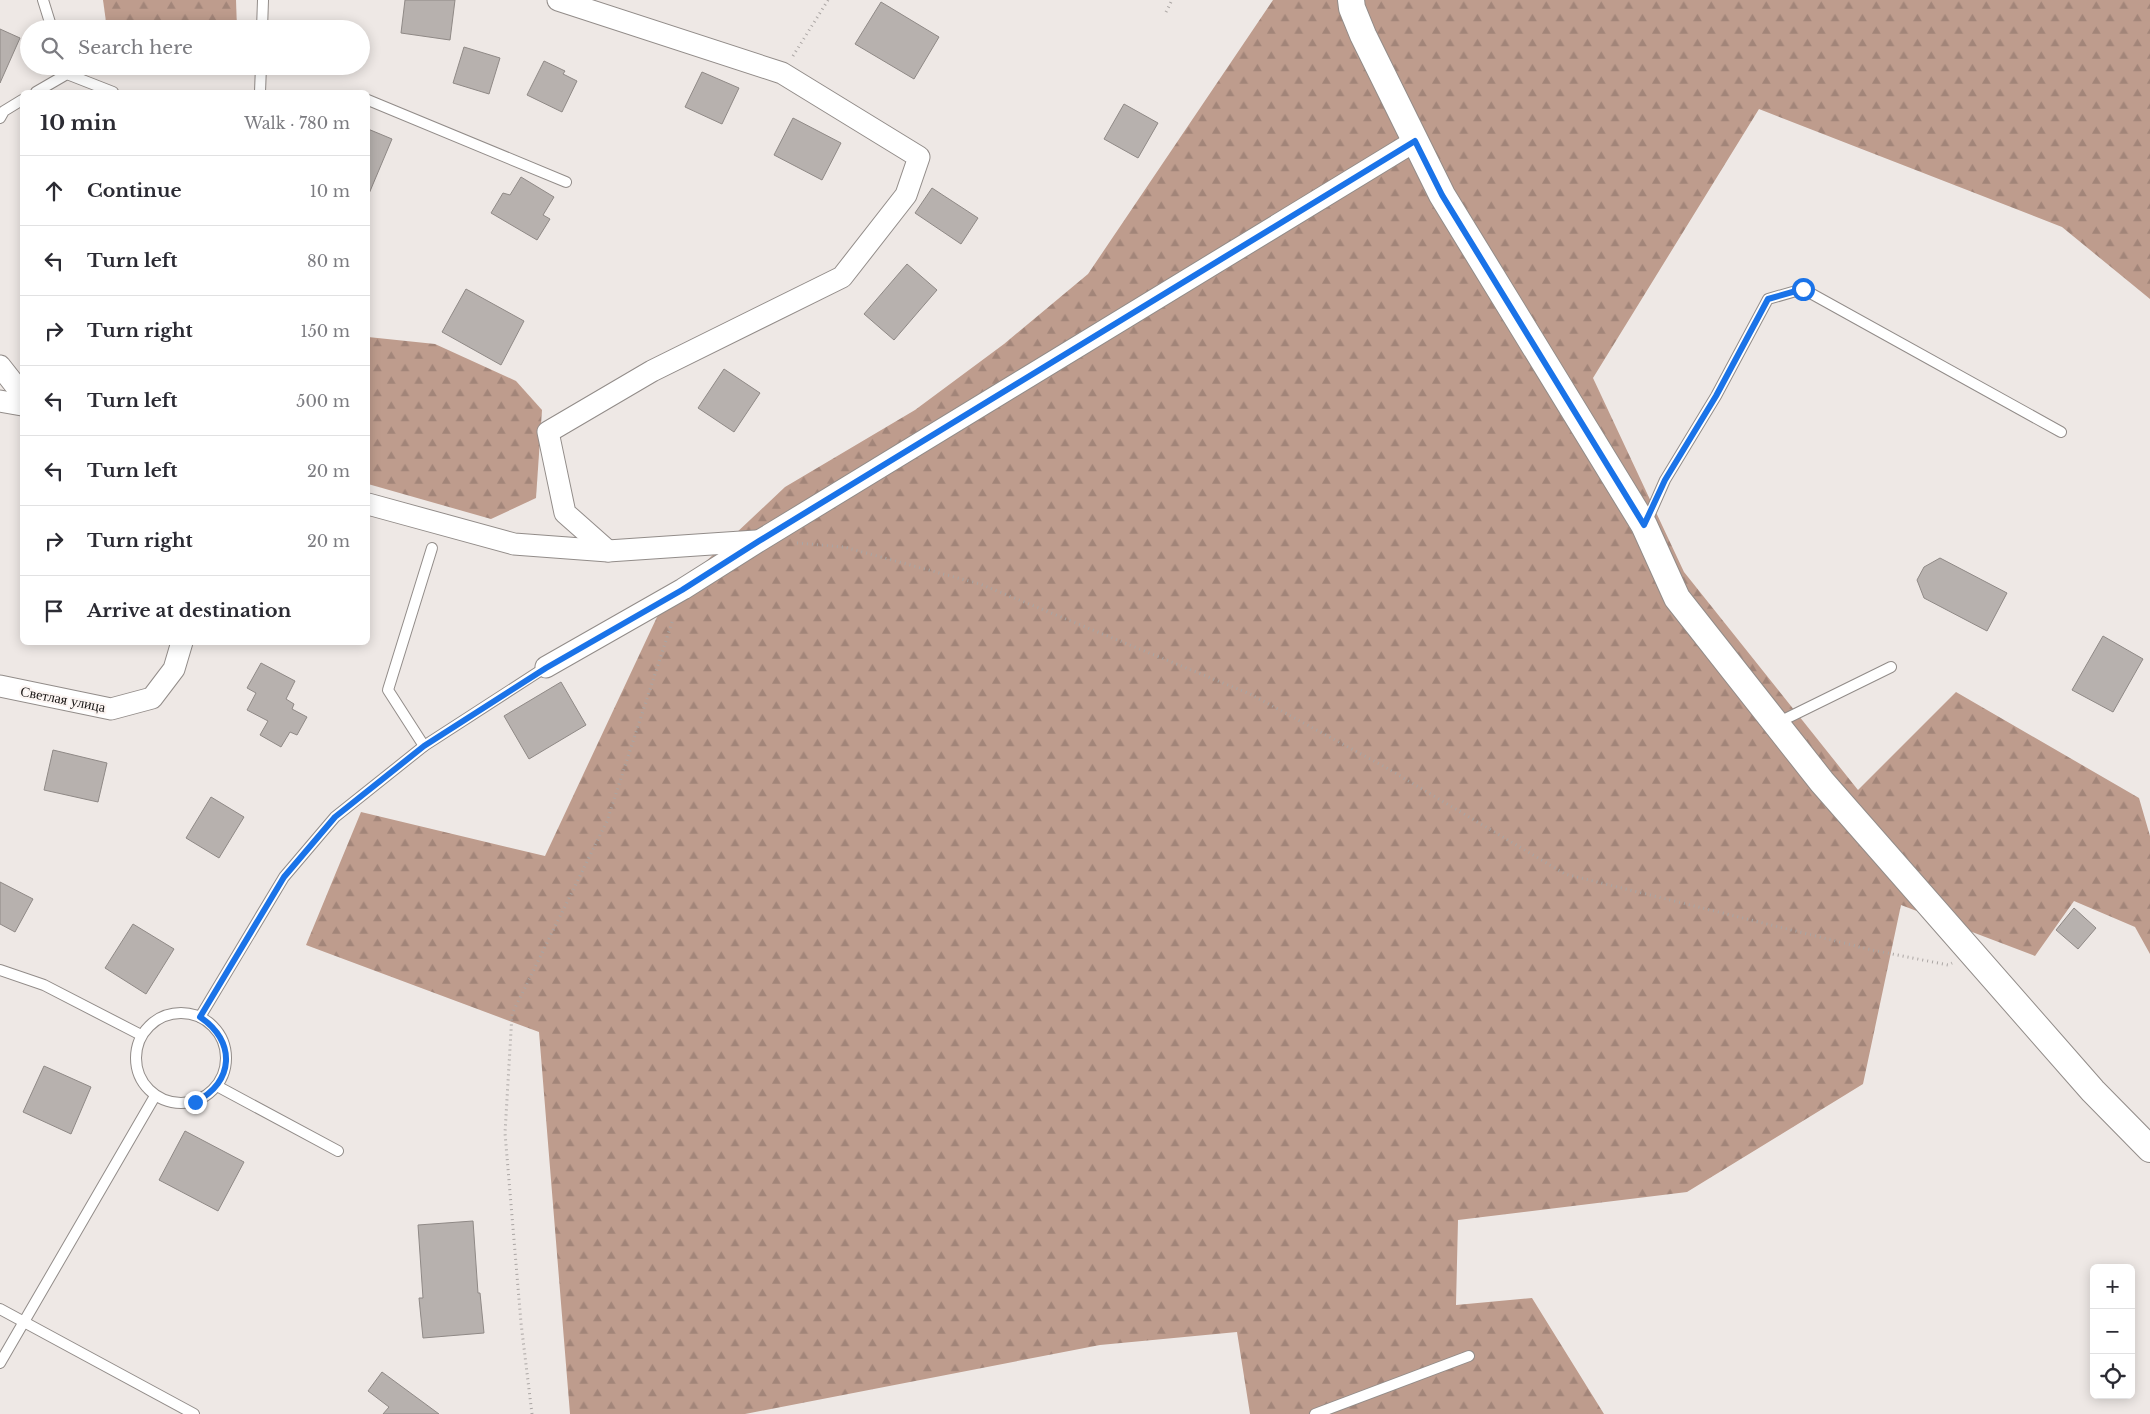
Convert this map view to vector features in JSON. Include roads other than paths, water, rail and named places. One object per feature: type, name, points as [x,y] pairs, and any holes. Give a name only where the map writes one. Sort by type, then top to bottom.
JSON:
[{"type":"street","points":[[558,0],[782,73],[919,157],[906,194],[842,277],[652,371],[548,432],[566,512],[608,551]]},
{"type":"street","points":[[1352,4],[1442,195],[1644,525],[1677,598],[1822,782],[2093,1091],[2150,1149]]},
{"type":"street","points":[[546,668],[682,590],[759,541],[1415,141]]},
{"type":"street","points":[[0,366],[20,391]]},
{"type":"street","points":[[0,401],[20,405]]},
{"type":"street","points":[[370,505],[514,544],[608,551],[759,541]]},
{"type":"street","name":"Светлая улица","points":[[0,686],[111,709],[152,698],[174,669],[181,645]]},
{"type":"lane","points":[[43,0],[49,20]]},
{"type":"lane","points":[[262,20],[263,0]]},
{"type":"lane","points":[[39,90],[59,75]]},
{"type":"lane","points":[[77,75],[109,90]]},
{"type":"lane","points":[[260,90],[261,75]]},
{"type":"lane","points":[[0,118],[4,111],[20,101]]},
{"type":"lane","points":[[370,101],[566,182]]},
{"type":"lane","points":[[1644,525],[1665,480],[1716,396],[1768,299],[1803,289],[2062,432]]},
{"type":"lane","points":[[424,746],[388,690],[432,548]]},
{"type":"lane","points":[[1776,724],[1890,667]]},
{"type":"lane","points":[[200,1017],[284,877],[335,817],[424,746],[546,668]]},
{"type":"lane","points":[[0,970],[44,985],[141,1035]]},
{"type":"lane","points":[[173,1013],[187,1013],[200,1017],[215,1029],[225,1047],[226,1061],[224,1074],[217,1086],[207,1096],[195,1102],[181,1104],[168,1102],[155,1096],[145,1087],[138,1075],[135,1062],[136,1048],[141,1035],[150,1024],[160,1017],[173,1013]]},
{"type":"lane","points":[[217,1086],[338,1151]]},
{"type":"lane","points":[[0,1363],[155,1096]]},
{"type":"lane","points":[[0,1309],[194,1414]]},
{"type":"lane","points":[[1315,1414],[1469,1356]]}]
